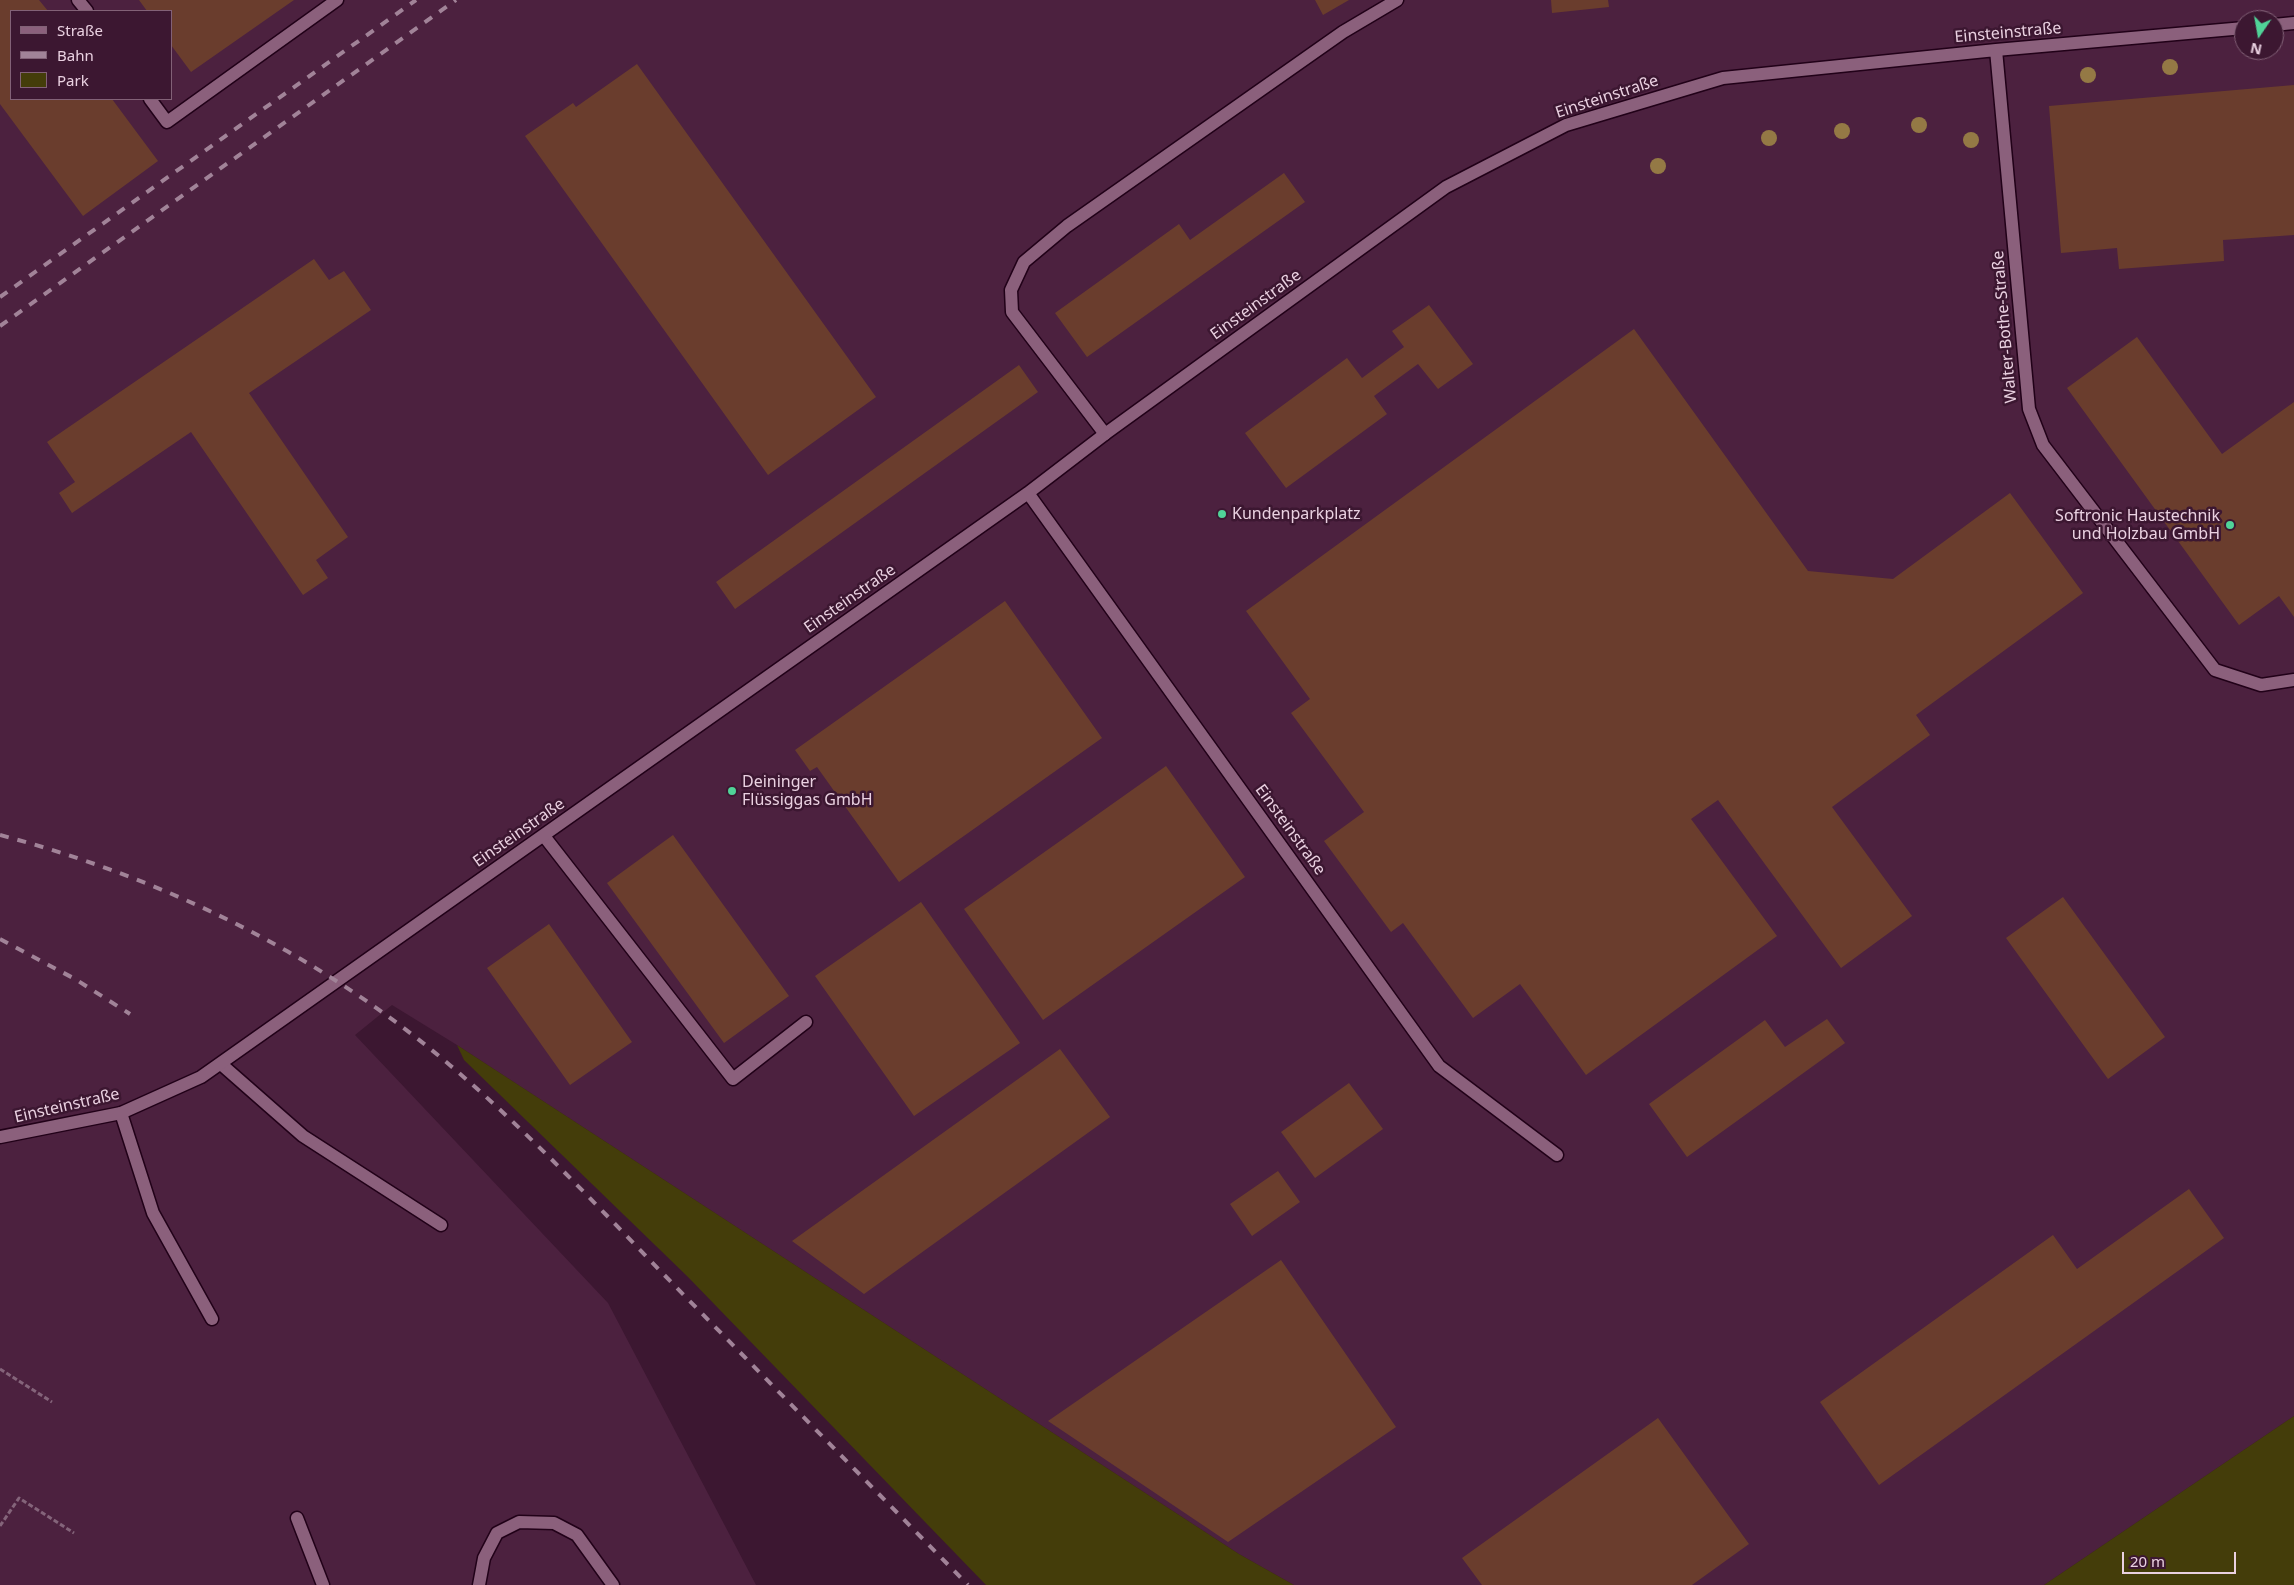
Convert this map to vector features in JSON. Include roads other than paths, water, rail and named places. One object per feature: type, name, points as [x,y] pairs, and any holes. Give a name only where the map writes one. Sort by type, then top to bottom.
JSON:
[{"type":"street","points":[[151,100],[167,122],[337,0]]},
{"type":"street","points":[[1105,434],[1012,312],[1011,290],[1024,262],[1067,226],[1236,106],[1343,32],[1397,0]]},
{"type":"street","name":"Einsteinstraße","points":[[0,1137],[121,1113],[201,1077],[1028,493],[1105,434],[1446,187],[1566,125],[1723,78],[1996,50],[2234,29]]},
{"type":"street","name":"Walter-Bothe-Straße","points":[[1996,50],[2029,410],[2042,445],[2215,670],[2261,685],[2294,680]]},
{"type":"street","name":"Einsteinstraße","points":[[1028,493],[1439,1066],[1557,1155]]},
{"type":"street","points":[[544,836],[733,1079],[806,1022]]},
{"type":"street","points":[[220,1064],[303,1136],[441,1225]]},
{"type":"street","points":[[121,1113],[153,1213],[212,1319]]},
{"type":"street","points":[[297,1518],[323,1585]]},
{"type":"street","points":[[479,1585],[484,1558],[497,1532],[519,1522],[554,1523],[577,1535],[614,1585]]},
{"type":"railway","points":[[0,297],[416,0]]},
{"type":"railway","points":[[0,326],[456,0]]},
{"type":"railway","points":[[0,835],[115,871],[171,893],[225,918],[279,946],[330,977],[428,1047],[493,1103],[555,1163],[968,1585]]},
{"type":"railway","points":[[0,939],[75,979],[130,1014]]},
{"type":"place","name":"Kundenparkplatz","points":[[1222,514]]},
{"type":"place","name":"Softronic Haustechnik und Holzbau GmbH","points":[[2230,525]]},
{"type":"place","name":"Deininger Flüssiggas GmbH","points":[[732,791]]}]
